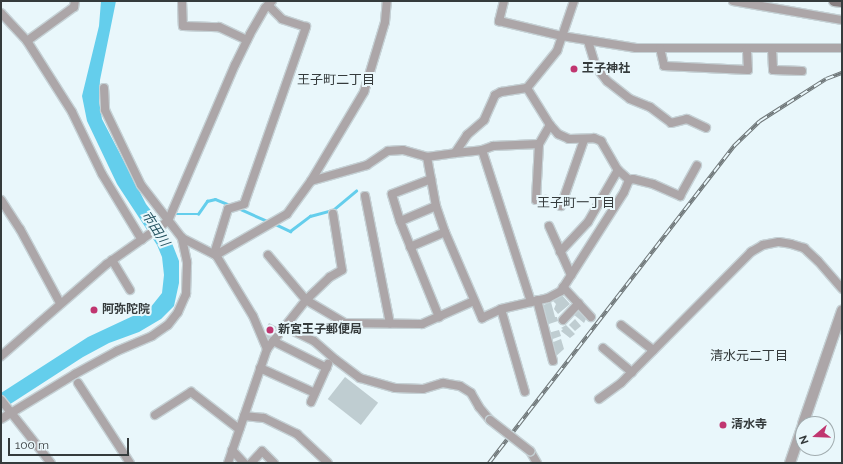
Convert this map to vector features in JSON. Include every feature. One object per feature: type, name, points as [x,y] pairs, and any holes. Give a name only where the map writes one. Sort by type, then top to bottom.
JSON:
[{"type":"main road","points":[[834,1],[842,2]]},
{"type":"street","points":[[27,41],[74,7],[75,1]]},
{"type":"street","points":[[182,1],[183,26],[219,27],[247,40]]},
{"type":"street","points":[[215,254],[287,214],[311,181],[364,92],[385,22],[387,1]]},
{"type":"street","points":[[504,1],[500,21],[562,36],[636,48],[842,48]]},
{"type":"street","points":[[455,153],[467,135],[484,120],[495,95],[501,92],[527,88],[557,51],[574,1]]},
{"type":"street","points":[[732,1],[842,20]]},
{"type":"street","points":[[1,356],[60,303],[112,260],[168,221],[247,40],[270,3],[282,19],[306,27],[244,204],[228,209],[215,254]]},
{"type":"street","points":[[1,12],[27,41],[72,112],[102,174],[144,238]]},
{"type":"street","points":[[588,41],[596,67],[607,81],[630,99],[650,107],[671,123],[687,120],[706,128]]},
{"type":"street","points":[[660,48],[664,66],[748,70],[747,49]]},
{"type":"street","points":[[772,49],[773,70],[802,71]]},
{"type":"street","points":[[104,88],[105,110],[141,185],[182,238],[215,254],[253,316],[267,348]]},
{"type":"street","points":[[527,88],[550,125],[558,134],[569,139],[584,140],[594,138],[601,141],[618,170],[629,180],[633,179],[653,184],[680,196],[697,165]]},
{"type":"street","points":[[550,125],[540,144],[536,200],[546,200],[561,206],[584,140]]},
{"type":"street","points":[[311,181],[367,165],[388,151],[403,150],[427,157],[482,150],[493,146],[540,144]]},
{"type":"street","points":[[482,150],[553,361]]},
{"type":"street","points":[[427,157],[436,206],[445,232],[482,318],[501,309],[548,298],[561,291],[624,192],[629,180]]},
{"type":"street","points":[[560,252],[588,222],[618,170]]},
{"type":"street","points":[[431,178],[392,194],[400,221],[439,317]]},
{"type":"street","points":[[365,196],[390,324]]},
{"type":"street","points":[[1,200],[20,229],[60,303]]},
{"type":"street","points":[[400,221],[436,206]]},
{"type":"street","points":[[228,463],[267,348],[306,300],[330,277],[342,270],[333,214]]},
{"type":"street","points":[[549,226],[571,275]]},
{"type":"street","points":[[410,247],[445,232]]},
{"type":"street","points":[[1,420],[87,368],[117,351],[152,336],[168,325],[178,312],[186,294],[187,262],[182,238]]},
{"type":"street","points":[[599,399],[621,383],[750,252],[763,245],[779,242],[804,248],[818,261],[842,289]]},
{"type":"street","points":[[268,255],[306,300],[346,323],[422,324],[474,302]]},
{"type":"street","points":[[112,260],[130,290]]},
{"type":"street","points":[[563,287],[591,317]]},
{"type":"street","points":[[563,320],[579,304]]},
{"type":"street","points":[[501,309],[525,392]]},
{"type":"street","points":[[806,416],[842,311]]},
{"type":"street","points":[[621,325],[653,350]]},
{"type":"street","points":[[285,327],[314,341],[360,378],[395,388],[423,389],[443,383],[460,386],[471,393],[479,407],[490,420],[530,451],[537,463]]},
{"type":"street","points":[[273,341],[326,368]]},
{"type":"street","points":[[603,348],[632,372]]},
{"type":"street","points":[[311,402],[332,357]]},
{"type":"street","points":[[260,368],[315,393]]},
{"type":"street","points":[[78,383],[130,463]]},
{"type":"street","points":[[156,415],[191,392],[239,429]]},
{"type":"street","points":[[1,400],[51,463]]},
{"type":"street","points":[[244,416],[264,418],[297,434],[328,463]]},
{"type":"street","points":[[790,463],[795,448]]},
{"type":"street","points":[[232,450],[244,463]]},
{"type":"street","points":[[251,463],[262,451],[274,463]]},
{"type":"water","name":"市田川","points":[[101,1],[116,1],[100,80],[99,101],[102,119],[146,204],[168,233],[179,261],[179,283],[174,306],[161,319],[139,332],[109,343],[83,357],[1,410],[1,393],[88,337],[150,308],[162,293],[164,275],[162,257],[157,245],[117,184],[87,121],[82,96],[99,26]]},
{"type":"building","points":[[561,294],[570,304],[558,314],[554,309],[556,304],[553,301]]},
{"type":"building","points":[[551,302],[555,317],[557,317],[558,321],[546,325],[541,306]]},
{"type":"building","points":[[578,310],[586,319],[584,323],[573,314]]},
{"type":"building","points":[[575,319],[581,326],[575,331],[569,325]]},
{"type":"building","points":[[269,323],[277,327],[268,339],[264,331]]},
{"type":"building","points":[[566,325],[575,334],[570,338],[561,331],[563,329],[561,328]]},
{"type":"building","points":[[559,330],[561,336],[550,340],[548,333]]},
{"type":"building","points":[[561,339],[564,349],[554,358],[551,343]]},
{"type":"building","points":[[345,377],[378,403],[361,425],[328,399]]},
{"type":"waterway","points":[[275,224],[290,231],[310,216],[333,210],[356,191]]},
{"type":"waterway","points":[[173,214],[198,214],[207,201],[215,199],[232,206]]},
{"type":"waterway","points":[[238,208],[270,222]]},
{"type":"railway","points":[[489,463],[734,146],[760,121],[826,79],[842,73]]},
{"type":"place","name":"王子神社","points":[[574,69]]},
{"type":"place","name":"阿弥陀院","points":[[94,310]]},
{"type":"place","name":"新宮王子郵便局","points":[[270,330]]},
{"type":"place","name":"清水寺","points":[[723,425]]},
{"type":"district","name":"王子町二丁目","points":[[336,80]]},
{"type":"district","name":"王子町一丁目","points":[[576,203]]},
{"type":"district","name":"清水元二丁目","points":[[749,356]]}]
